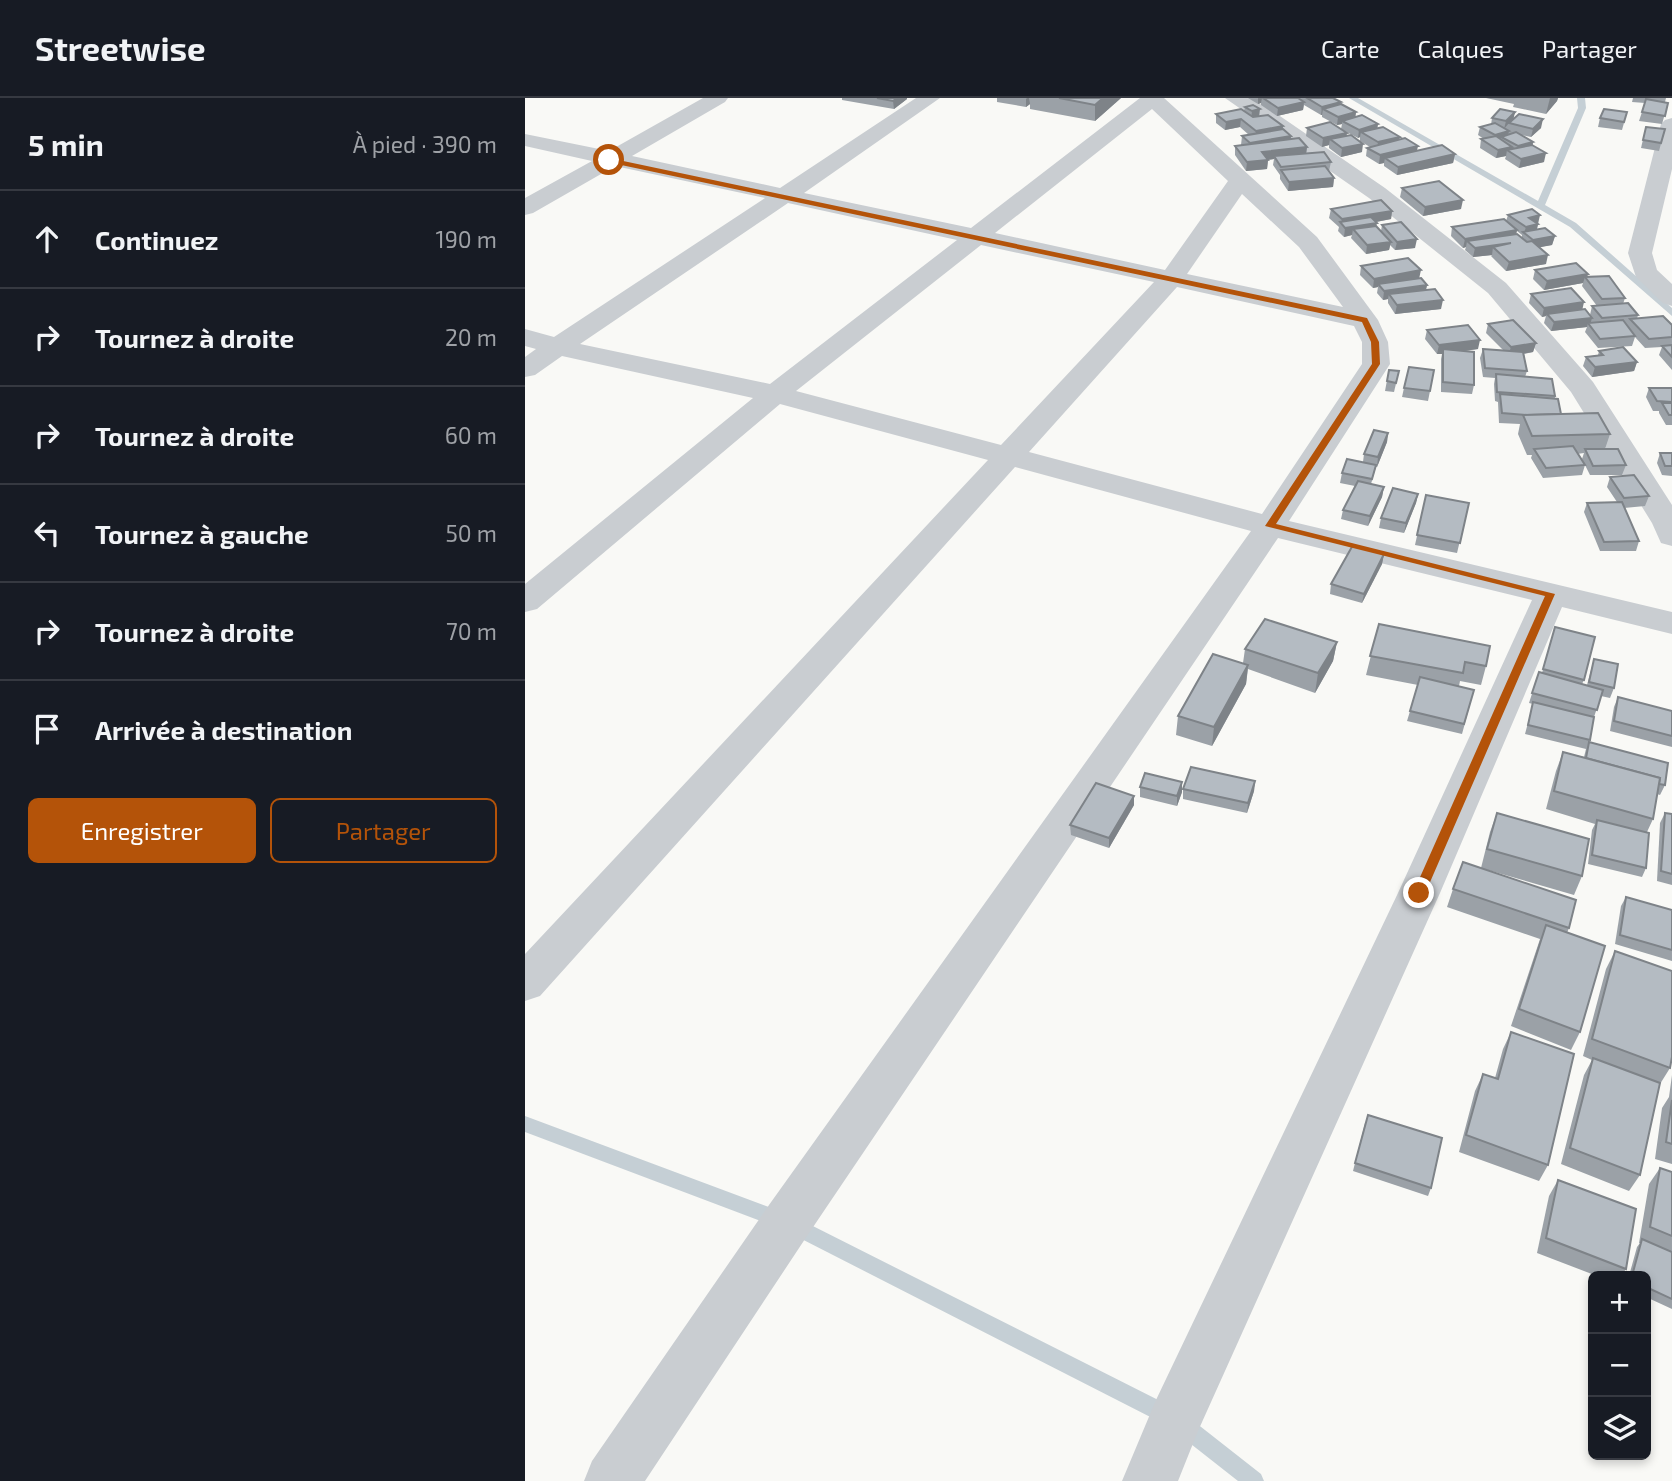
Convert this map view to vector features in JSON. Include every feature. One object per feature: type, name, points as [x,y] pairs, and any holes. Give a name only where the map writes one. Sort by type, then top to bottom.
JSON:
[{"type":"street","points":[[525,208],[718,98]]},
{"type":"street","points":[[525,369],[930,98]]},
{"type":"street","points":[[525,601],[775,394],[1152,98],[1308,242],[1365,320],[1375,342],[1376,364],[1270,526],[787,1222],[612,1481]]},
{"type":"street","points":[[1235,98],[1271,118],[1377,193],[1497,288],[1583,388],[1671,527]]},
{"type":"street","points":[[1672,124],[1640,253],[1645,272],[1672,298]]},
{"type":"street","points":[[525,140],[1365,320]]},
{"type":"street","points":[[525,984],[1170,280],[1241,179]]},
{"type":"street","points":[[525,337],[557,347],[775,394],[1270,526],[1672,623]]},
{"type":"street","points":[[1150,1481],[1175,1419],[1419,893],[1551,594]]},
{"type":"building","points":[[1059,98],[1103,98],[1095,105]]},
{"type":"building","points":[[1263,98],[1298,98],[1304,102],[1278,108]]},
{"type":"building","points":[[1307,98],[1333,98],[1341,102],[1322,107]]},
{"type":"building","points":[[1646,99],[1668,103],[1665,116],[1642,112]]},
{"type":"building","points":[[1341,104],[1356,112],[1338,117],[1323,109]]},
{"type":"building","points":[[1253,105],[1260,109],[1252,111],[1245,107]]},
{"type":"building","points":[[1241,109],[1253,117],[1268,115],[1283,126],[1256,131],[1241,119],[1226,122],[1216,114]]},
{"type":"building","points":[[1500,109],[1515,112],[1506,121],[1492,118]]},
{"type":"building","points":[[1604,109],[1627,112],[1624,122],[1600,118]]},
{"type":"building","points":[[1519,114],[1543,119],[1533,129],[1509,123]]},
{"type":"building","points":[[1362,115],[1378,124],[1359,130],[1342,121]]},
{"type":"building","points":[[1330,122],[1347,133],[1323,138],[1307,128]]},
{"type":"building","points":[[1495,123],[1509,131],[1495,135],[1480,127]]},
{"type":"building","points":[[1383,127],[1400,137],[1378,142],[1361,132]]},
{"type":"building","points":[[1646,127],[1665,129],[1661,143],[1643,140]]},
{"type":"building","points":[[1283,129],[1291,136],[1250,143],[1242,136]]},
{"type":"building","points":[[1516,132],[1533,142],[1518,146],[1501,137]]},
{"type":"building","points":[[1351,135],[1363,144],[1342,148],[1330,139]]},
{"type":"building","points":[[1496,136],[1512,147],[1498,150],[1481,139]]},
{"type":"building","points":[[1299,138],[1307,147],[1262,152],[1268,160],[1247,162],[1235,146]]},
{"type":"building","points":[[1405,138],[1418,146],[1380,155],[1367,148]]},
{"type":"building","points":[[1442,145],[1455,154],[1398,167],[1385,158]]},
{"type":"building","points":[[1532,145],[1546,153],[1521,159],[1507,150]]},
{"type":"building","points":[[1324,152],[1331,162],[1281,167],[1274,156]]},
{"type":"building","points":[[1325,166],[1334,178],[1289,182],[1281,170]]},
{"type":"building","points":[[1439,181],[1463,200],[1425,207],[1402,188]]},
{"type":"building","points":[[1381,200],[1392,211],[1342,219],[1331,209]]},
{"type":"building","points":[[1532,209],[1540,215],[1529,218],[1538,224],[1526,227],[1508,215]]},
{"type":"building","points":[[1371,217],[1377,223],[1345,228],[1340,222]]},
{"type":"building","points":[[1504,219],[1517,230],[1465,239],[1452,227]]},
{"type":"building","points":[[1401,222],[1417,239],[1397,242],[1382,225]]},
{"type":"building","points":[[1376,226],[1391,242],[1367,245],[1353,229]]},
{"type":"building","points":[[1545,228],[1555,236],[1533,240],[1523,232]]},
{"type":"building","points":[[1517,234],[1527,242],[1532,241],[1548,255],[1509,262],[1493,247],[1511,243],[1475,248],[1467,241]]},
{"type":"building","points":[[1408,258],[1421,270],[1374,279],[1361,266]]},
{"type":"building","points":[[1576,263],[1588,274],[1547,281],[1535,270]]},
{"type":"building","points":[[1609,276],[1625,298],[1602,299],[1585,277]]},
{"type":"building","points":[[1421,278],[1427,285],[1384,291],[1378,284]]},
{"type":"building","points":[[1571,288],[1584,302],[1544,308],[1531,294]]},
{"type":"building","points":[[1435,289],[1443,300],[1397,305],[1389,294]]},
{"type":"building","points":[[1628,303],[1638,315],[1602,318],[1592,306]]},
{"type":"building","points":[[1585,309],[1592,318],[1554,322],[1547,314]]},
{"type":"building","points":[[1663,316],[1672,325],[1672,337],[1649,339],[1630,319]]},
{"type":"building","points":[[1513,320],[1536,343],[1511,347],[1488,324]]},
{"type":"building","points":[[1623,320],[1635,336],[1600,339],[1588,323]]},
{"type":"building","points":[[1468,325],[1480,340],[1439,345],[1427,330]]},
{"type":"building","points":[[1672,345],[1672,357],[1662,346]]},
{"type":"building","points":[[1623,347],[1637,362],[1595,367],[1586,357],[1603,355],[1599,351]]},
{"type":"building","points":[[1443,349],[1474,352],[1474,385],[1443,382]]},
{"type":"building","points":[[1483,349],[1523,352],[1527,371],[1485,368]]},
{"type":"building","points":[[1409,367],[1434,370],[1430,391],[1404,388]]},
{"type":"building","points":[[1389,370],[1399,371],[1396,383],[1387,381]]},
{"type":"building","points":[[1496,374],[1552,379],[1555,396],[1497,392]]},
{"type":"building","points":[[1649,388],[1672,388],[1672,402],[1657,401]]},
{"type":"building","points":[[1500,394],[1558,399],[1561,414],[1502,413]]},
{"type":"building","points":[[1662,403],[1672,403],[1672,415],[1669,415]]},
{"type":"building","points":[[1598,413],[1610,434],[1532,436],[1523,415]]},
{"type":"building","points":[[1374,430],[1388,433],[1378,457],[1364,454]]},
{"type":"building","points":[[1573,446],[1585,465],[1546,468],[1534,449]]},
{"type":"building","points":[[1585,449],[1618,449],[1626,465],[1593,466]]},
{"type":"building","points":[[1660,453],[1672,453],[1672,466],[1665,466]]},
{"type":"building","points":[[1347,459],[1376,465],[1372,479],[1342,473]]},
{"type":"building","points":[[1634,475],[1649,496],[1624,498],[1610,477]]},
{"type":"building","points":[[1358,481],[1384,487],[1370,516],[1343,510]]},
{"type":"building","points":[[1393,488],[1418,494],[1406,523],[1381,518]]},
{"type":"building","points":[[1426,495],[1469,503],[1460,543],[1417,535]]},
{"type":"building","points":[[1622,502],[1639,541],[1604,542],[1587,503]]},
{"type":"building","points":[[1353,545],[1384,554],[1364,594],[1331,584]]},
{"type":"building","points":[[1265,619],[1337,642],[1318,673],[1245,649]]},
{"type":"building","points":[[1379,624],[1490,646],[1486,666],[1465,662],[1463,673],[1370,656]]},
{"type":"building","points":[[1555,627],[1595,637],[1584,680],[1543,669]]},
{"type":"building","points":[[1213,654],[1248,665],[1214,727],[1178,716]]},
{"type":"building","points":[[1594,659],[1618,664],[1614,688],[1589,682]]},
{"type":"building","points":[[1539,672],[1603,690],[1597,710],[1532,693]]},
{"type":"building","points":[[1420,677],[1474,690],[1464,724],[1410,711]]},
{"type":"building","points":[[1618,697],[1672,711],[1672,736],[1614,721]]},
{"type":"building","points":[[1533,702],[1594,717],[1590,740],[1528,725]]},
{"type":"building","points":[[1589,742],[1668,763],[1665,785],[1659,784],[1660,778],[1586,758]]},
{"type":"building","points":[[1563,752],[1660,778],[1653,819],[1554,791]]},
{"type":"building","points":[[1191,767],[1255,781],[1248,803],[1183,789]]},
{"type":"building","points":[[1145,773],[1182,782],[1177,796],[1140,787]]},
{"type":"building","points":[[1096,783],[1134,796],[1109,838],[1070,825]]},
{"type":"building","points":[[1497,813],[1589,839],[1582,876],[1487,849]]},
{"type":"building","points":[[1665,813],[1672,814],[1672,874],[1661,871]]},
{"type":"building","points":[[1597,820],[1649,833],[1646,868],[1592,855]]},
{"type":"building","points":[[1463,862],[1576,900],[1569,928],[1453,889]]},
{"type":"building","points":[[1626,897],[1672,910],[1672,950],[1620,935]]},
{"type":"building","points":[[1546,925],[1605,946],[1580,1032],[1519,1009]]},
{"type":"building","points":[[1615,951],[1672,971],[1670,1068],[1592,1039]]},
{"type":"building","points":[[1511,1032],[1574,1054],[1548,1165],[1466,1135],[1483,1074],[1498,1079]]},
{"type":"building","points":[[1593,1058],[1660,1083],[1640,1175],[1570,1148]]},
{"type":"building","points":[[1672,1100],[1672,1144],[1666,1142]]},
{"type":"building","points":[[1368,1115],[1442,1138],[1431,1188],[1355,1163]]},
{"type":"building","points":[[1660,1168],[1672,1172],[1672,1236],[1650,1227]]},
{"type":"building","points":[[1558,1180],[1636,1209],[1626,1269],[1546,1238]]},
{"type":"building","points":[[1642,1239],[1672,1252],[1672,1299],[1651,1289],[1651,1271],[1633,1271]]},
{"type":"waterway","points":[[1353,98],[1540,206]]},
{"type":"waterway","points":[[1540,206],[1582,108],[1581,98]]},
{"type":"waterway","points":[[1540,206],[1573,225],[1672,313]]},
{"type":"waterway","points":[[525,1124],[787,1222],[1175,1419],[1254,1481]]},
{"type":"route","points":[[609,160],[1365,320],[1375,342],[1376,364],[1270,526],[1551,594],[1419,893]]}]
